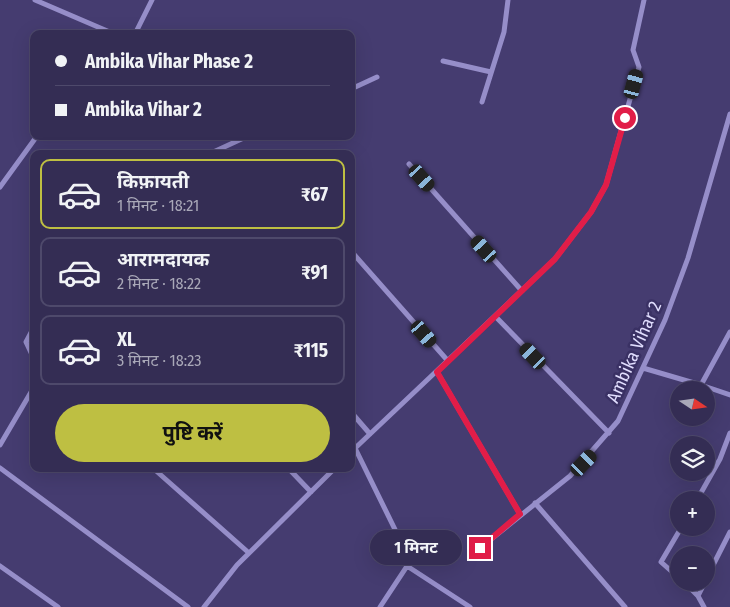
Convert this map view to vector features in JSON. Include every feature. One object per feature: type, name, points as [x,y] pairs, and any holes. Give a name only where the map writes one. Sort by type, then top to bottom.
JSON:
[{"type":"street","points":[[35,0],[104,30]]},
{"type":"street","points":[[137,30],[152,0]]},
{"type":"street","points":[[482,102],[504,32],[508,0]]},
{"type":"street","points":[[355,448],[555,259],[591,212],[606,185],[639,67],[632,50],[644,0]]},
{"type":"street","points":[[443,61],[491,72]]},
{"type":"street","points":[[355,87],[376,78]]},
{"type":"street","name":"Ambika Vihar 2","points":[[480,548],[520,514],[570,476],[609,434],[618,421],[665,320],[688,258],[730,114]]},
{"type":"street","points":[[0,187],[34,140]]},
{"type":"street","points":[[218,150],[239,140]]},
{"type":"street","points":[[409,164],[522,291]]},
{"type":"street","points":[[355,256],[448,361]]},
{"type":"street","points":[[495,316],[609,434]]},
{"type":"street","points":[[703,381],[730,332]]},
{"type":"street","points":[[30,334],[26,342],[30,350]]},
{"type":"street","points":[[644,368],[688,381]]},
{"type":"street","points":[[437,372],[520,514]]},
{"type":"street","points":[[715,390],[730,395]]},
{"type":"street","points":[[0,445],[2,437],[30,393]]},
{"type":"street","points":[[355,417],[370,434]]},
{"type":"street","points":[[702,491],[720,458],[730,433]]},
{"type":"street","points":[[355,454],[408,556],[407,566],[380,607]]},
{"type":"street","points":[[0,468],[188,607]]},
{"type":"street","points":[[157,472],[249,553]]},
{"type":"street","points":[[292,472],[311,492]]},
{"type":"street","points":[[204,607],[249,553],[331,472]]},
{"type":"street","points":[[535,503],[625,607]]},
{"type":"street","points":[[715,563],[730,532]]},
{"type":"street","points":[[670,547],[661,562],[670,570]]},
{"type":"street","points":[[0,566],[58,607]]},
{"type":"street","points":[[407,566],[470,607]]},
{"type":"street","points":[[693,591],[704,607]]},
{"type":"street","points":[[698,596],[701,591]]},
{"type":"route","points":[[480,548],[520,514],[437,372],[555,259],[591,212],[606,185],[625,118]]}]
